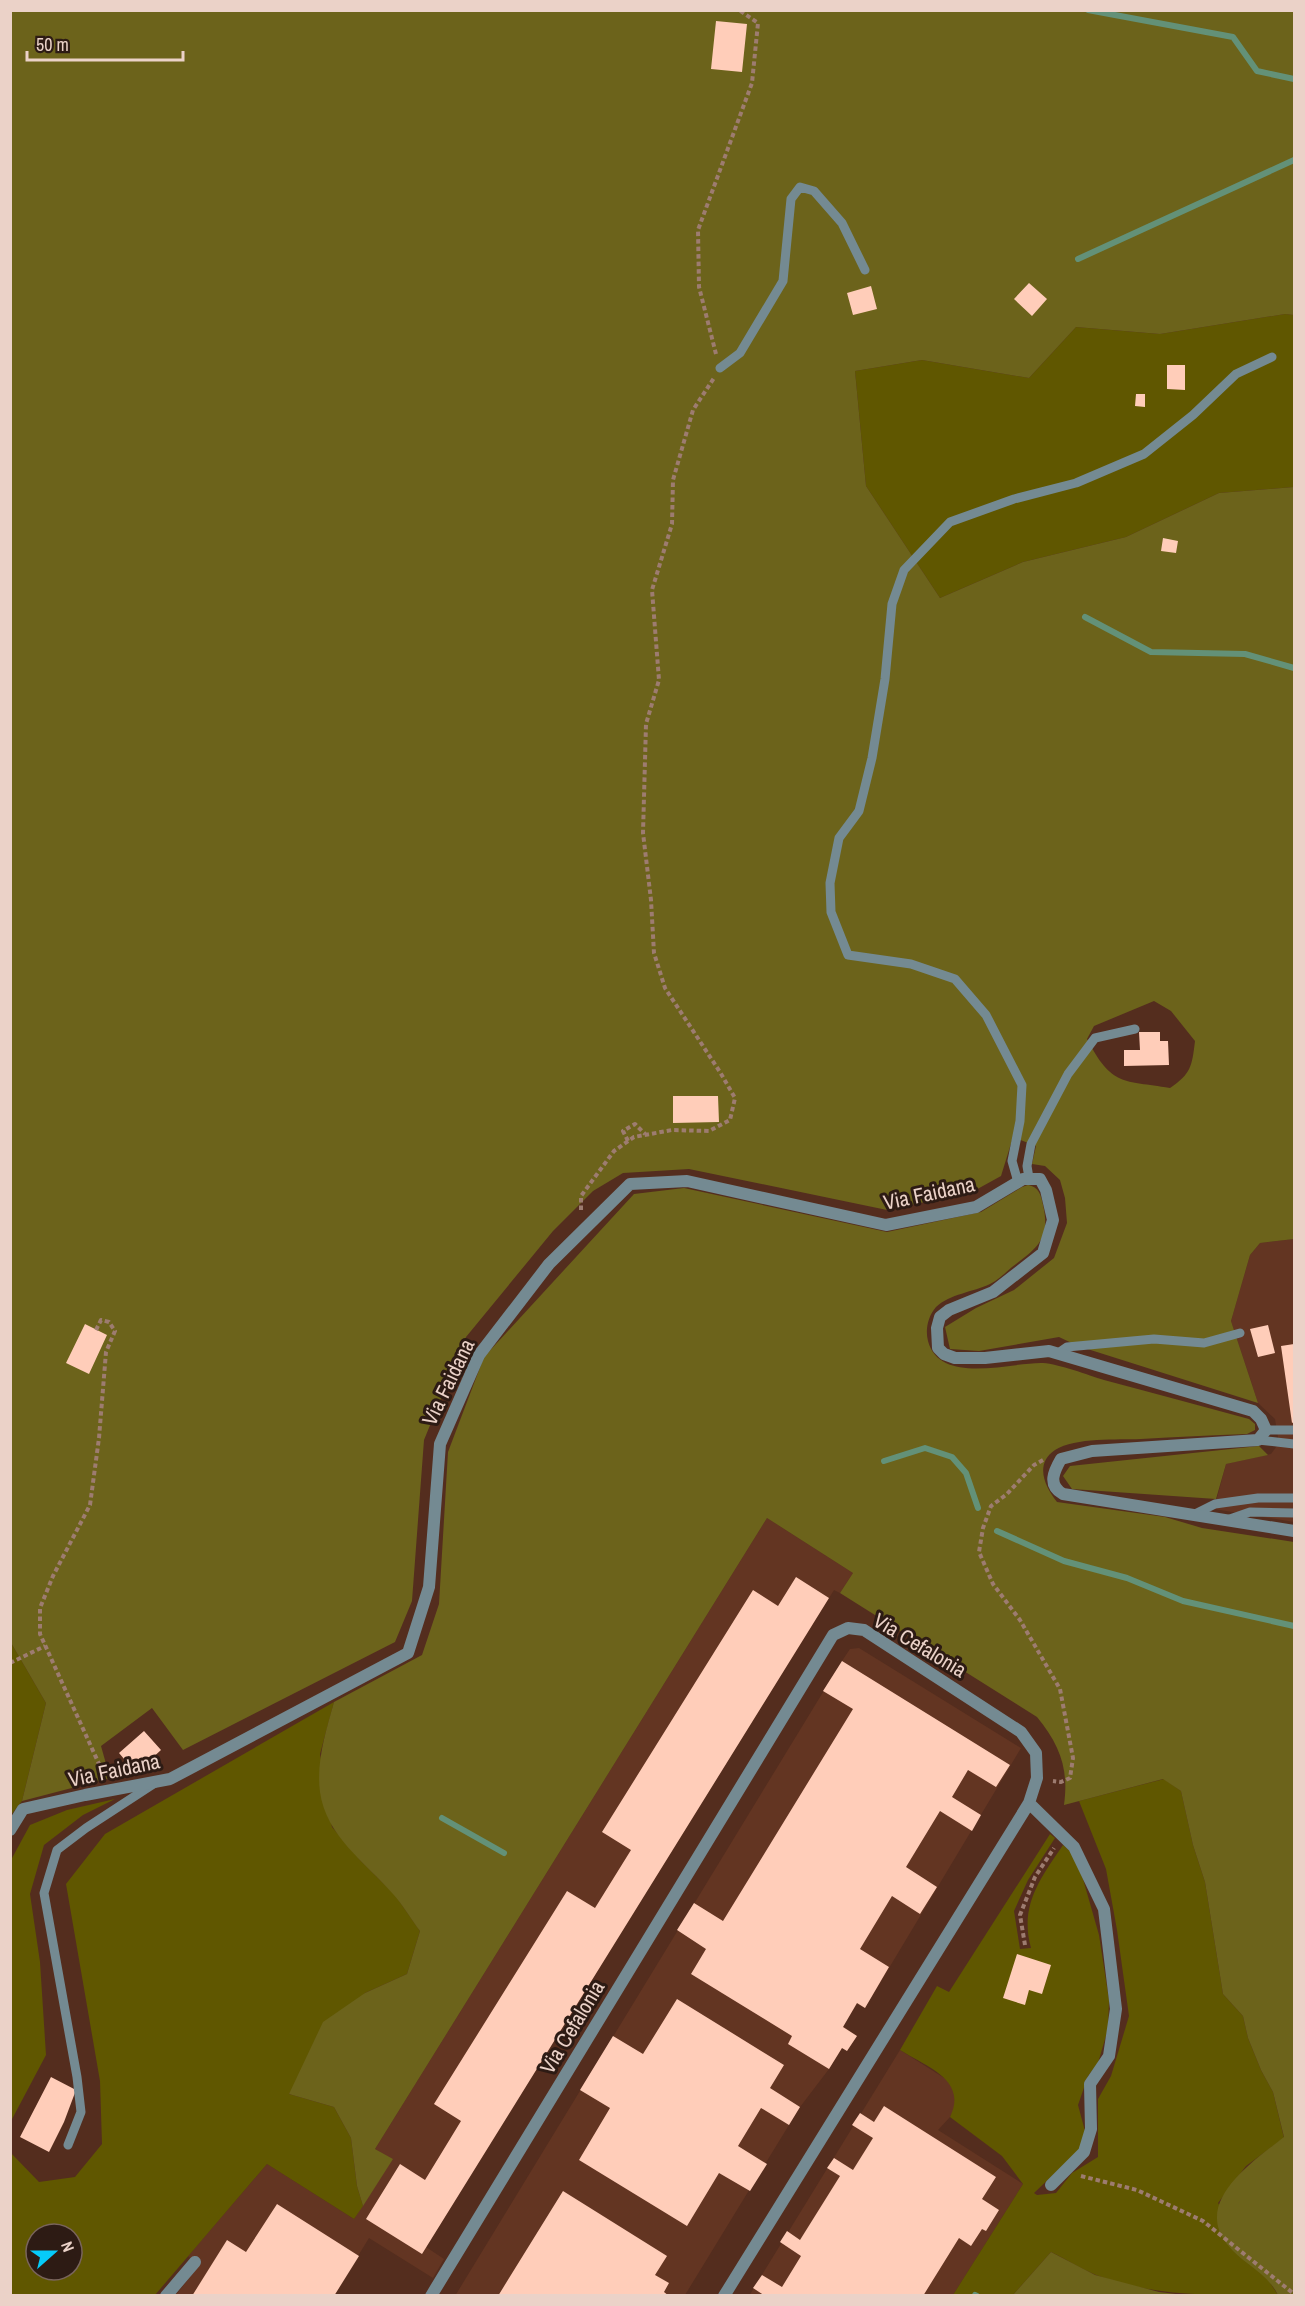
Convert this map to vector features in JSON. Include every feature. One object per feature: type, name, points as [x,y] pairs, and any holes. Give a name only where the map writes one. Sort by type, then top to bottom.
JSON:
[{"type":"street","points":[[1023,1180],[1040,1179],[1046,1190],[1053,1220],[1043,1252],[993,1292],[949,1310],[940,1317],[937,1328],[938,1348],[944,1354],[955,1358],[986,1358],[1049,1351],[1253,1411],[1261,1419],[1262,1435],[1092,1450],[1061,1459],[1053,1479],[1058,1491],[1063,1494],[1294,1531]]},
{"type":"street","name":"Via Faidana","points":[[10,1830],[24,1809],[170,1779],[408,1653],[429,1587],[440,1444],[479,1355],[549,1264],[630,1184],[687,1181],[886,1225],[976,1207],[1023,1180]]},
{"type":"street","name":"Via Cefalonia","points":[[431,2295],[833,1635],[848,1628],[864,1630],[1021,1732],[1036,1753],[1037,1778],[1029,1803],[724,2295]]},
{"type":"street","points":[[1029,1803],[1074,1847],[1104,1909],[1116,2009],[1109,2056],[1090,2084],[1091,2129],[1084,2152],[1054,2182]]},
{"type":"street","points":[[166,2295],[195,2262]]},
{"type":"lane","points":[[720,368],[740,353],[783,280],[791,199],[800,187],[814,191],[842,223],[865,270]]},
{"type":"lane","points":[[1023,1180],[1012,1161],[1020,1121],[1022,1085],[986,1015],[956,979],[911,964],[848,955],[831,912],[830,883],[839,838],[859,811],[872,758],[885,679],[892,604],[904,570],[950,522],[1014,499],[1076,483],[1144,454],[1192,415],[1236,374],[1272,357]]},
{"type":"lane","points":[[1023,1180],[1031,1144],[1068,1074],[1095,1038],[1135,1029]]},
{"type":"lane","points":[[1057,1354],[1067,1347],[1154,1340],[1204,1343],[1240,1333]]},
{"type":"lane","points":[[1262,1435],[1294,1430]]},
{"type":"lane","points":[[1262,1435],[1294,1444]]},
{"type":"lane","points":[[1193,1515],[1215,1504],[1258,1498],[1294,1498]]},
{"type":"lane","points":[[1225,1521],[1250,1512],[1294,1513]]},
{"type":"lane","points":[[68,2145],[81,2112],[77,2077],[44,1893],[57,1850],[86,1828],[157,1782]]},
{"type":"path","points":[[582,1232],[581,1196],[614,1151],[628,1141],[645,1134],[672,1130],[709,1131],[730,1120],[735,1098],[666,988],[654,953],[651,900],[643,832],[646,724],[659,680],[652,590],[672,524],[673,480],[693,411],[720,368],[699,287],[698,230],[752,83],[758,23],[739,10]]},
{"type":"path","points":[[628,1141],[623,1131],[635,1124],[645,1134]]},
{"type":"path","points":[[96,1330],[101,1320],[109,1322],[116,1331],[106,1352],[90,1505],[53,1576],[40,1608],[40,1634],[105,1776],[108,1791]]},
{"type":"path","points":[[1061,1459],[1050,1458],[1034,1466],[1007,1494],[991,1506],[983,1528],[979,1552],[993,1584],[1020,1620],[1060,1689],[1073,1758],[1070,1778],[1061,1782]]},
{"type":"path","points":[[10,1663],[45,1646]]},
{"type":"path","points":[[1025,1945],[1020,1915],[1035,1877],[1063,1836]]},
{"type":"path","points":[[1054,2182],[1085,2175],[1137,2190],[1194,2216],[1294,2294]]},
{"type":"shaded area","points":[[10,11],[1294,11],[1294,315],[1285,314],[1160,334],[1076,327],[1029,378],[922,360],[855,371],[866,486],[940,598],[1023,562],[1126,537],[1219,493],[1294,487],[1294,1239],[1260,1243],[1250,1255],[1231,1321],[1258,1403],[1078,1346],[1059,1337],[979,1351],[950,1349],[945,1327],[976,1308],[1014,1290],[1054,1258],[1067,1223],[1065,1198],[1060,1180],[1045,1166],[1032,1164],[1036,1146],[1013,1137],[1001,1176],[972,1192],[887,1210],[689,1169],[623,1173],[593,1191],[553,1231],[466,1337],[424,1440],[412,1601],[395,1642],[183,1750],[152,1708],[101,1746],[110,1778],[22,1801],[46,1703],[10,1641]],"holes":[[[1154,1001],[1171,1011],[1195,1041],[1189,1069],[1170,1088],[1120,1079],[1104,1066],[1087,1039],[1094,1026]]]},
{"type":"shaded area","points":[[1285,314],[1294,315],[1294,487],[1219,493],[1126,537],[1023,562],[940,598],[866,486],[855,371],[922,360],[1029,378],[1076,327],[1160,334]]},
{"type":"shaded area","points":[[1028,1185],[1039,1192],[1043,1205],[1045,1226],[1040,1242],[1029,1254],[993,1282],[948,1299],[936,1307],[929,1319],[927,1332],[928,1341],[935,1355],[947,1363],[961,1367],[1050,1364],[1249,1419],[1255,1424],[1255,1430],[1247,1434],[1097,1440],[1064,1446],[1055,1450],[1045,1462],[1043,1469],[1046,1483],[1057,1502],[1165,1517],[1202,1528],[1294,1542],[1294,2295],[1278,2295],[1261,2274],[1233,2251],[1218,2228],[1217,2213],[1222,2198],[1232,2183],[1284,2137],[1273,2092],[1248,2038],[1243,2016],[1223,1994],[1205,1882],[1193,1845],[1181,1791],[1163,1779],[1064,1805],[1065,1780],[1061,1758],[1052,1738],[1037,1717],[840,1593],[853,1573],[767,1518],[375,2149],[393,2159],[363,2206],[357,2186],[351,2138],[334,2107],[289,2094],[323,2022],[365,1993],[407,1974],[420,1931],[397,1898],[349,1848],[330,1822],[320,1792],[319,1769],[334,1702],[422,1655],[439,1604],[448,1452],[484,1357],[634,1194],[684,1188],[887,1232],[981,1212]]},
{"type":"shaded area","points":[[1294,1239],[1294,1522],[1214,1509],[1226,1464],[1271,1454],[1279,1443],[1275,1419],[1258,1403],[1231,1321],[1250,1255],[1260,1243]]},
{"type":"shaded area","points":[[1259,1446],[1268,1455],[1226,1464],[1216,1499],[1072,1489],[1063,1476],[1070,1466]]},
{"type":"shaded area","points":[[767,1518],[853,1573],[840,1593],[834,1590],[426,2247],[444,2259],[433,2278],[369,2238],[334,2295],[175,2296],[199,2266],[188,2256],[267,2164],[354,2219],[392,2159],[375,2149]]},
{"type":"shaded area","points":[[10,1641],[46,1703],[22,1801],[11,1815]]},
{"type":"shaded area","points":[[859,1648],[1021,1748],[865,2008],[857,2004],[843,2026],[857,2036],[847,2051],[842,2048],[800,2107],[685,2295],[455,2296],[842,1661],[850,1649]]},
{"type":"shaded area","points":[[334,1702],[320,1754],[332,1827],[360,1860],[395,1895],[420,1931],[407,1974],[365,1993],[289,2094],[334,2107],[351,2138],[357,2186],[363,2206],[354,2219],[267,2164],[155,2295],[11,2295],[10,2152],[39,2182],[75,2177],[102,2144],[100,2081],[66,1884],[105,1834]]},
{"type":"shaded area","points":[[1164,1779],[1181,1791],[1193,1845],[1205,1882],[1223,1994],[1243,2016],[1248,2038],[1273,2092],[1284,2138],[1246,2166],[1218,2203],[1278,2295],[1186,2294],[1142,2288],[1096,2275],[1051,2252],[1013,2295],[953,2295],[1023,2184],[1002,2156],[950,2117],[954,2104],[954,2093],[942,2076],[900,2050],[937,1986],[949,1992],[1050,1834],[1055,1838],[1028,1880],[1014,1911],[1020,1949],[1031,1948],[1028,1933],[1030,1905],[1040,1881],[1063,1845],[1073,1854],[1083,1879],[1099,1935],[1109,2000],[1108,2029],[1098,2063],[1088,2076],[1078,2105],[1085,2131],[1080,2149],[1034,2193],[1037,2195],[1056,2193],[1072,2173],[1098,2157],[1098,2099],[1111,2076],[1129,2016],[1106,1869],[1079,1801]]},
{"type":"shaded area","points":[[115,1799],[83,1815],[44,1845],[30,1894],[40,1962],[46,2055],[11,2121],[11,1860],[30,1825],[67,1810]]},
{"type":"shaded area","points":[[900,2050],[949,2081],[956,2093],[956,2106],[938,2130],[1023,2184],[953,2295],[749,2296]]},
{"type":"shaded area","points":[[1051,2252],[1095,2275],[1159,2292],[1184,2295],[1013,2295]]},
{"type":"building","points":[[716,21],[747,24],[742,72],[711,69]]},
{"type":"building","points":[[1029,283],[1047,299],[1032,316],[1014,299]]},
{"type":"building","points":[[871,286],[877,309],[853,315],[847,293]]},
{"type":"building","points":[[1167,365],[1185,365],[1185,390],[1167,389]]},
{"type":"building","points":[[1136,394],[1145,394],[1145,407],[1135,406]]},
{"type":"building","points":[[1163,538],[1178,541],[1176,553],[1161,551]]},
{"type":"building","points":[[1139,1032],[1160,1032],[1160,1041],[1168,1041],[1169,1065],[1124,1066],[1124,1050],[1140,1050]]},
{"type":"building","points":[[673,1096],[718,1096],[719,1122],[673,1123]]},
{"type":"building","points":[[85,1324],[107,1335],[89,1374],[66,1363]]},
{"type":"building","points":[[1268,1325],[1275,1353],[1258,1357],[1250,1329]]},
{"type":"building","points":[[1294,1344],[1294,1422],[1292,1423],[1281,1346]]},
{"type":"building","points":[[796,1577],[829,1598],[422,2254],[366,2219],[400,2164],[425,2180],[461,2121],[434,2104],[567,1891],[595,1908],[631,1850],[602,1832],[753,1590],[778,1606]]},
{"type":"building","points":[[842,1661],[1010,1765],[996,1787],[968,1770],[952,1797],[981,1815],[972,1831],[940,1811],[906,1867],[937,1887],[920,1914],[892,1896],[860,1949],[889,1967],[865,2008],[857,2003],[843,2027],[857,2036],[847,2051],[842,2048],[829,2069],[788,2044],[792,2036],[691,1974],[706,1949],[677,1930],[694,1903],[723,1921],[853,1709],[823,1691]]},
{"type":"building","points":[[144,1731],[161,1750],[136,1773],[119,1753]]},
{"type":"building","points":[[1017,1954],[1051,1965],[1042,1994],[1029,1990],[1025,2005],[1003,1998]]},
{"type":"building","points":[[677,1999],[784,2065],[770,2088],[800,2107],[789,2125],[761,2108],[738,2146],[767,2164],[750,2191],[719,2173],[687,2226],[579,2160],[610,2108],[580,2090],[613,2036],[643,2054]]},
{"type":"building","points":[[51,2077],[76,2090],[49,2152],[20,2137]]},
{"type":"building","points":[[884,2106],[996,2177],[982,2199],[999,2210],[986,2231],[982,2229],[971,2246],[959,2238],[923,2296],[765,2296],[753,2288],[762,2275],[782,2287],[801,2256],[780,2242],[787,2231],[800,2240],[840,2176],[827,2168],[834,2158],[853,2170],[873,2138],[852,2125],[860,2113],[874,2122]]},
{"type":"building","points":[[563,2191],[667,2256],[655,2275],[669,2283],[664,2292],[669,2296],[498,2296]]},
{"type":"building","points":[[277,2204],[359,2256],[334,2296],[192,2296],[227,2240],[246,2252]]},
{"type":"waterway","points":[[1088,10],[1233,37],[1257,71],[1294,79]]},
{"type":"waterway","points":[[1078,259],[1294,160]]},
{"type":"waterway","points":[[1085,617],[1151,652],[1245,654],[1294,668]]},
{"type":"waterway","points":[[884,1461],[925,1448],[952,1457],[966,1473],[978,1508]]},
{"type":"waterway","points":[[997,1531],[1064,1561],[1127,1578],[1183,1601],[1294,1626]]},
{"type":"waterway","points":[[442,1818],[504,1853]]}]
